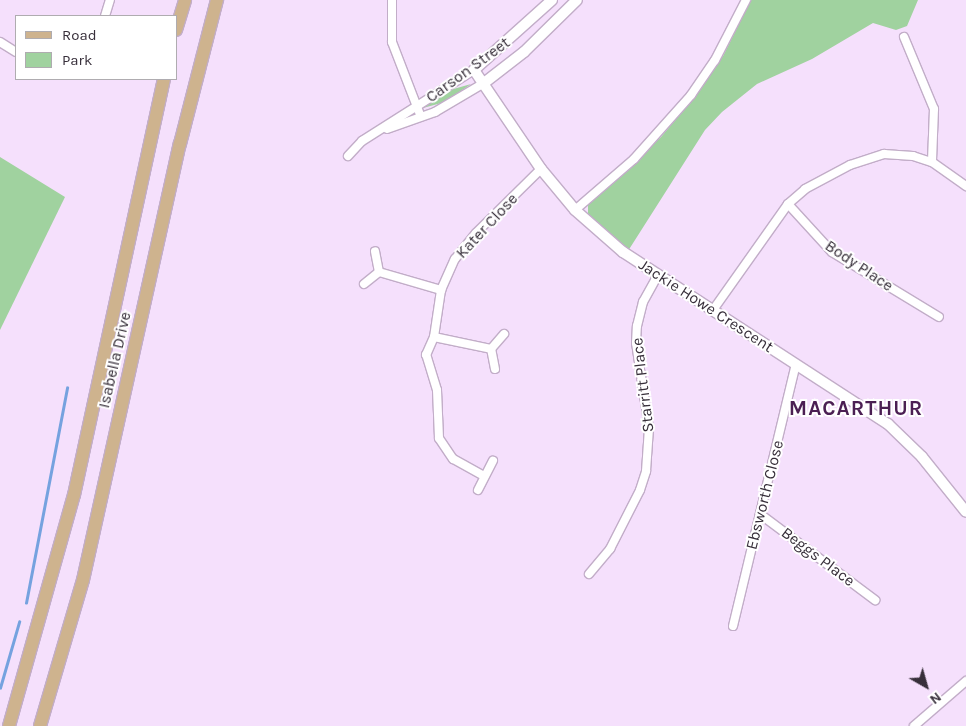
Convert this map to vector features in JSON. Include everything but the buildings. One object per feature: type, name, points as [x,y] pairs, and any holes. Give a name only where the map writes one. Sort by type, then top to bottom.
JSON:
[{"type":"main road","points":[[178,23],[185,0]]},
{"type":"main road","name":"Isabella Drive","points":[[40,726],[83,580],[178,153],[217,0]]},
{"type":"main road","name":"Isabella Drive","points":[[9,726],[74,495],[164,80]]},
{"type":"main road","points":[[33,726],[56,676]]},
{"type":"street","points":[[105,15],[110,0]]},
{"type":"street","points":[[392,0],[392,42],[421,117]]},
{"type":"street","name":"Carson Street","points":[[348,156],[355,146],[474,70],[552,0]]},
{"type":"street","name":"Carson Street","points":[[376,132],[450,105],[484,83],[524,52],[577,0]]},
{"type":"street","points":[[575,210],[634,158],[691,95],[715,60],[746,0]]},
{"type":"street","points":[[904,37],[934,109],[932,162]]},
{"type":"street","points":[[0,42],[15,51]]},
{"type":"street","name":"Jackie Howe Crescent","points":[[474,70],[541,169],[575,210],[623,252],[796,364],[901,435],[943,480],[966,512]]},
{"type":"street","points":[[713,310],[788,204],[805,189],[866,158],[903,155],[932,162],[966,186]]},
{"type":"street","name":"Kater Close","points":[[484,476],[453,459],[439,438],[437,390],[426,355],[434,337],[441,290],[461,250],[541,169]]},
{"type":"street","name":"Body Place","points":[[788,204],[832,252],[938,317]]},
{"type":"street","points":[[375,251],[379,272]]},
{"type":"street","points":[[379,272],[441,290]]},
{"type":"street","points":[[364,284],[379,272]]},
{"type":"street","name":"Starritt Place","points":[[589,574],[610,549],[646,471],[649,428],[636,343],[637,326],[643,302],[658,275]]},
{"type":"street","points":[[491,349],[504,334]]},
{"type":"street","points":[[434,337],[491,349]]},
{"type":"street","points":[[491,349],[495,370]]},
{"type":"street","name":"Ebsworth Close","points":[[732,626],[796,364]]},
{"type":"street","points":[[478,490],[493,461]]},
{"type":"street","name":"Beggs Place","points":[[760,514],[875,600]]},
{"type":"street","points":[[914,726],[966,681]]},
{"type":"green space","points":[[751,0],[918,0],[907,26],[896,30],[873,23],[812,59],[757,84],[722,112],[705,130],[628,251],[588,216],[588,204],[661,137],[688,105],[723,56]]},
{"type":"green space","points":[[471,84],[445,102],[423,108],[450,90]]},
{"type":"green space","points":[[0,157],[65,197],[0,330]]},
{"type":"waterway","points":[[26,603],[67,388]]},
{"type":"waterway","points":[[0,688],[19,622]]},
{"type":"district","name":"MACARTHUR","points":[[856,408]]}]
